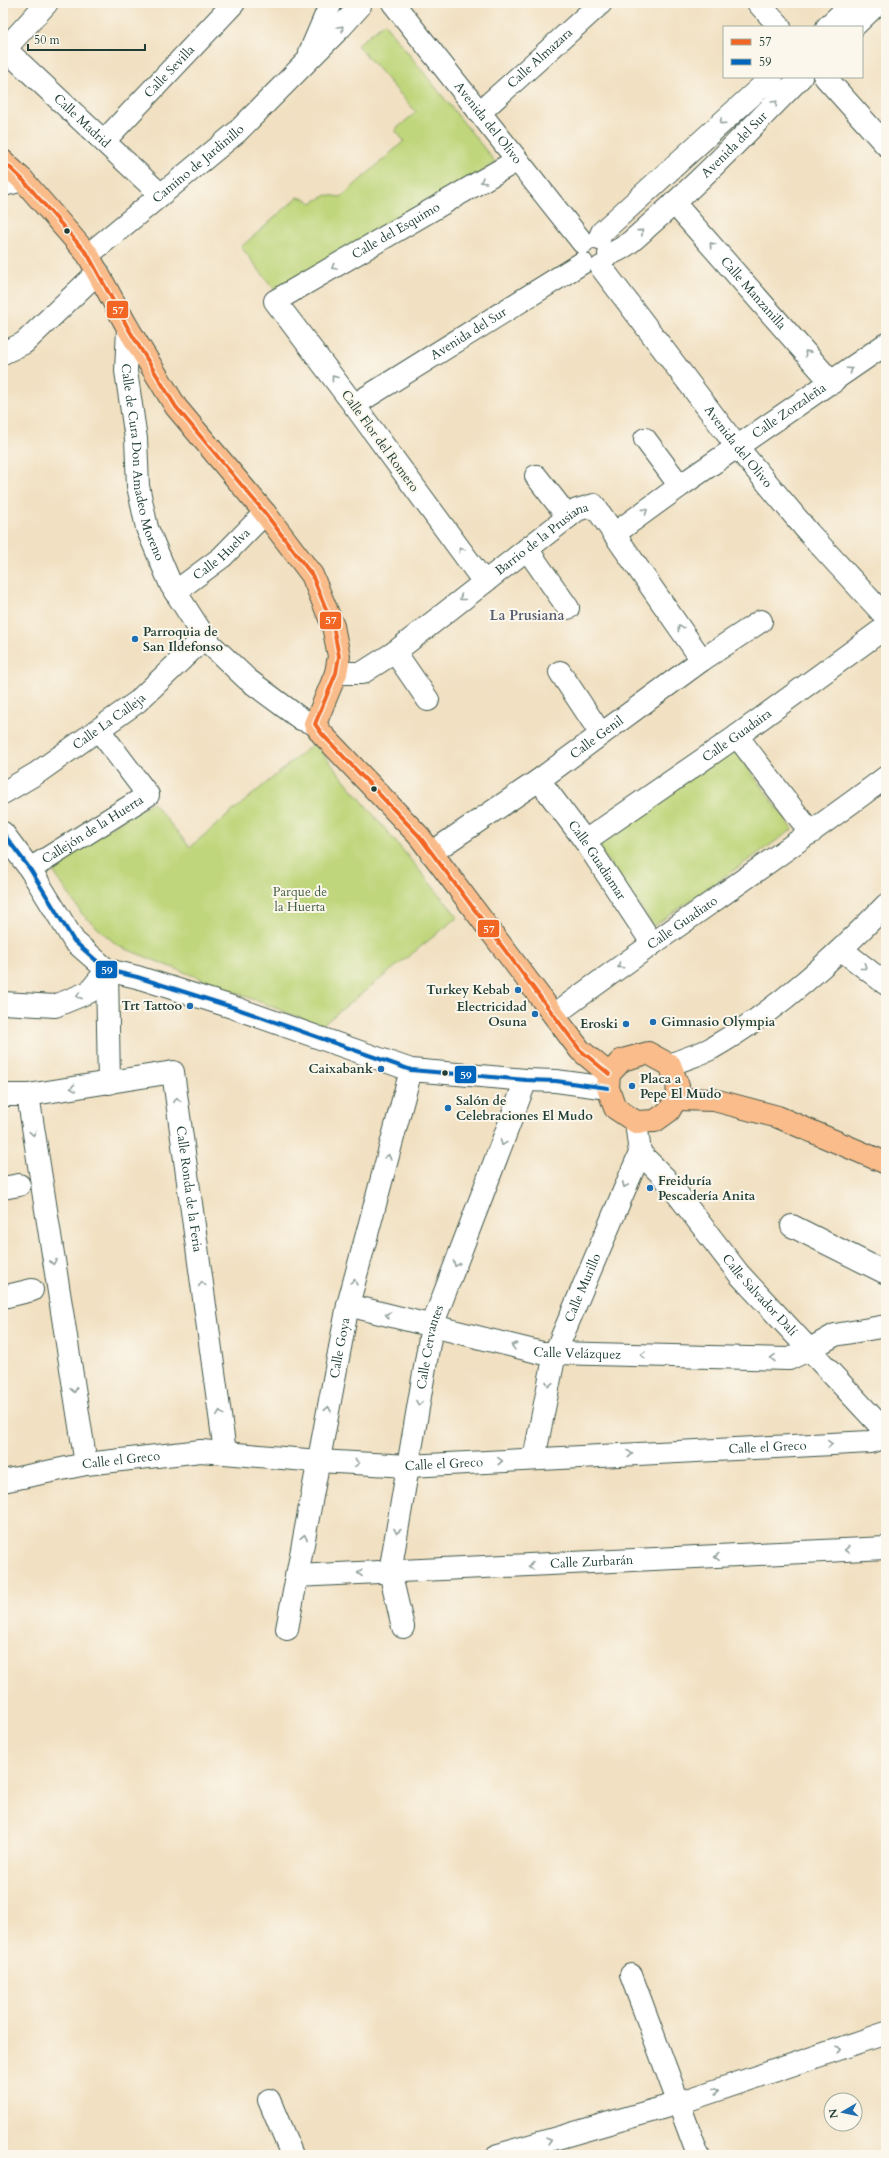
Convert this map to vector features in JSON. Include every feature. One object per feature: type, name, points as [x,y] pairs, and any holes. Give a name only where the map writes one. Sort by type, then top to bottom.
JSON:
[{"type":"main road","points":[[3,161],[13,183],[93,263],[128,328],[176,407],[265,513],[312,575],[333,626],[339,656],[336,672],[314,724],[419,836],[580,1050],[608,1081],[615,1108],[636,1122],[655,1120],[669,1111],[677,1092],[670,1065],[648,1053],[622,1060],[608,1081]]},
{"type":"main road","points":[[677,1092],[778,1117],[886,1163]]},
{"type":"street","points":[[4,48],[47,3]]},
{"type":"street","name":"Calle Sevilla","points":[[105,140],[234,3]]},
{"type":"street","points":[[303,66],[331,3]]},
{"type":"street","name":"Avenida del Olivo","points":[[393,3],[516,160],[595,253],[738,448],[809,533],[886,617]]},
{"type":"street","name":"Calle Almazara","points":[[479,113],[601,3]]},
{"type":"street","points":[[758,3],[779,26]]},
{"type":"street","points":[[828,26],[853,3]]},
{"type":"street","points":[[854,26],[878,3]]},
{"type":"street","name":"Camino de Jardinillo","points":[[3,353],[24,343],[93,263],[160,194],[237,132],[303,66],[361,4]]},
{"type":"street","name":"Calle Madrid","points":[[4,48],[105,140],[160,194]]},
{"type":"street","name":"Avenida del Sur","points":[[595,253],[602,232],[771,78]]},
{"type":"street","name":"Avenida del Sur","points":[[354,404],[595,253],[618,251],[674,204],[800,78]]},
{"type":"street","points":[[826,78],[886,145]]},
{"type":"street","name":"Calle del Esquimo","points":[[275,301],[516,160]]},
{"type":"street","name":"Calle Manzanilla","points":[[674,204],[832,383]]},
{"type":"street","name":"Calle Flor del Romero","points":[[275,301],[354,404],[484,582]]},
{"type":"street","name":"Calle de Cura Don Amadeo Moreno","points":[[128,328],[126,371],[136,439],[138,486],[147,528],[175,592],[204,638],[247,679],[301,719],[314,724]]},
{"type":"street","name":"Calle Zorzaleña","points":[[614,534],[680,486],[738,448],[886,344]]},
{"type":"street","points":[[645,439],[680,486]]},
{"type":"street","points":[[536,476],[568,517]]},
{"type":"street","name":"Barrio de la Prusiana","points":[[336,672],[362,673],[395,652],[577,510],[594,505],[702,660]]},
{"type":"street","name":"Calle Huelva","points":[[175,592],[222,557],[265,513]]},
{"type":"street","points":[[527,549],[568,608]]},
{"type":"street","name":"Calle Genil","points":[[431,853],[539,780],[702,660],[761,621]]},
{"type":"street","name":"Calle Guadaira","points":[[585,841],[737,736],[886,627]]},
{"type":"street","name":"Calle La Calleja","points":[[3,792],[37,773],[146,695],[204,638]]},
{"type":"street","points":[[395,652],[428,700]]},
{"type":"street","points":[[560,672],[601,734]]},
{"type":"street","name":"Callejón de la Huerta","points":[[30,869],[148,794],[99,730]]},
{"type":"street","points":[[737,736],[812,833]]},
{"type":"street","name":"Calle Guadiato","points":[[554,1015],[652,943],[812,833],[886,777]]},
{"type":"street","name":"Calle Guadiamar","points":[[539,780],[585,841],[652,943]]},
{"type":"street","points":[[3,833],[30,869],[74,941],[107,970],[137,977],[232,1007],[412,1070],[526,1080],[608,1081]]},
{"type":"street","points":[[670,1065],[711,1048],[740,1030],[809,980],[842,950],[886,905]]},
{"type":"street","points":[[842,950],[886,984]]},
{"type":"street","points":[[3,1003],[55,1006],[89,992],[107,970]]},
{"type":"street","points":[[107,970],[109,1083]]},
{"type":"street","points":[[677,1092],[711,1048]]},
{"type":"street","name":"Calle Goya","points":[[287,1629],[348,1305],[412,1070]]},
{"type":"street","name":"Calle Ronda de la Feria","points":[[3,1095],[28,1095],[173,1072],[225,1452]]},
{"type":"street","name":"Calle Cervantes","points":[[403,1626],[390,1572],[432,1326],[526,1080]]},
{"type":"street","points":[[28,1095],[86,1464]]},
{"type":"street","points":[[636,1122],[640,1153]]},
{"type":"street","name":"Calle Salvador Dalí","points":[[640,1153],[665,1178],[739,1274],[886,1432]]},
{"type":"street","name":"Calle Murillo","points":[[534,1459],[555,1353],[640,1153]]},
{"type":"street","points":[[792,1226],[886,1273]]},
{"type":"street","points":[[3,1297],[32,1290]]},
{"type":"street","name":"Calle Velázquez","points":[[348,1305],[542,1353],[789,1359],[810,1350],[835,1335],[886,1326]]},
{"type":"street","name":"Calle el Greco","points":[[3,1481],[86,1464],[201,1451],[318,1461],[409,1466],[870,1442],[886,1437]]},
{"type":"street","name":"Calle Zurbarán","points":[[296,1576],[886,1548]]},
{"type":"street","points":[[631,1975],[698,2155]]},
{"type":"street","points":[[498,2155],[679,2103],[886,2032]]},
{"type":"street","points":[[269,2100],[292,2155]]},
{"type":"green space","points":[[384,23],[496,163],[278,294],[241,247],[298,197],[308,200],[311,203],[327,195],[341,197],[404,141],[395,130],[416,112],[357,45]]},
{"type":"green space","name":"Parque de la Huerta","points":[[314,743],[458,917],[321,1026],[118,946],[82,914],[49,865],[152,802],[190,847]]},
{"type":"green space","points":[[733,748],[793,829],[654,926],[596,844]]},
{"type":"transit line","name":"57","points":[[3,161],[23,180],[88,255],[128,328],[176,407],[265,513],[312,575],[333,626],[339,656],[336,673],[315,724],[322,734],[419,836],[580,1050],[609,1074]]},
{"type":"transit line","name":"59","points":[[3,833],[30,869],[74,941],[107,970],[137,977],[232,1007],[411,1070],[526,1080],[556,1081],[608,1088]]},
{"type":"place","name":"Parroquia de San Ildefonso","points":[[135,639]]},
{"type":"place","name":"Turkey Kebab","points":[[518,990]]},
{"type":"place","name":"Trt Tattoo","points":[[190,1006]]},
{"type":"place","name":"Electricidad Osuna","points":[[535,1014]]},
{"type":"place","name":"Gimnasio Olympia","points":[[653,1022]]},
{"type":"place","name":"Eroski","points":[[626,1024]]},
{"type":"place","name":"Caixabank","points":[[381,1069]]},
{"type":"place","name":"Placa a Pepe El Mudo","points":[[632,1086]]},
{"type":"place","name":"Salón de Celebraciones El Mudo","points":[[448,1108]]},
{"type":"place","name":"Freiduría Pescadería Anita","points":[[650,1188]]},
{"type":"district","name":"La Prusiana","points":[[527,615]]}]
